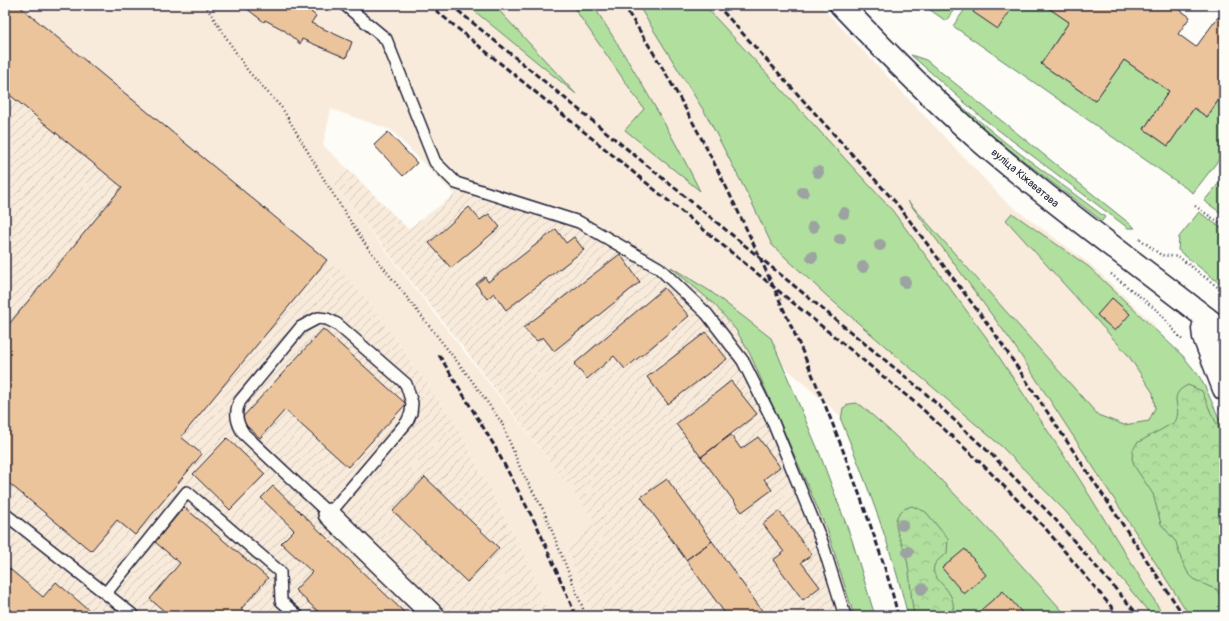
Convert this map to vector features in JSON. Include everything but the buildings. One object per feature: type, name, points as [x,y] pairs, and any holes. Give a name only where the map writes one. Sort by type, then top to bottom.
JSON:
[{"type":"main road","name":"вуліца Кіжаватава","points":[[842,5],[922,87],[984,144],[1052,201],[1224,332]]},
{"type":"main road","points":[[1206,318],[1204,337],[1224,389]]},
{"type":"street","points":[[329,514],[434,616]]},
{"type":"lane","points":[[345,5],[386,39],[419,118],[435,162],[456,183],[579,222],[659,268],[706,314],[742,361],[770,415],[822,542],[845,616]]},
{"type":"lane","points":[[318,318],[327,319],[337,324],[402,379],[410,393],[412,403],[412,413],[407,422],[329,514],[244,434],[240,428],[236,413],[240,401],[301,327],[318,318]]},
{"type":"lane","points":[[106,593],[187,492],[280,572],[281,601],[298,616]]},
{"type":"lane","points":[[5,514],[134,616]]},
{"type":"path","points":[[205,5],[248,71],[282,108],[328,186],[365,244],[470,378],[502,423],[521,470],[544,511],[586,616]]},
{"type":"path","points":[[1195,206],[1224,226]]},
{"type":"path","points":[[1138,238],[1161,255],[1179,257],[1224,292]]},
{"type":"shaded area","points":[[5,5],[16,5],[328,264],[338,268],[370,303],[455,423],[527,559],[549,616],[8,616],[5,614]]},
{"type":"shaded area","points":[[16,5],[820,5],[1005,201],[1090,264],[1155,325],[1137,355],[1178,414],[1203,616],[1025,616],[877,448],[671,267],[641,245],[581,215],[543,204],[476,179],[454,194],[391,130],[331,109],[323,145],[348,169],[333,183],[597,522],[566,548],[594,616],[549,616],[527,559],[455,423],[370,303],[338,268],[328,264]]},
{"type":"shaded area","points":[[348,169],[408,229],[476,179],[543,204],[581,215],[641,245],[671,267],[715,305],[736,330],[750,354],[828,532],[854,616],[594,616],[566,548],[596,522],[456,338],[333,183]]},
{"type":"green space","points":[[467,5],[494,5],[576,94]]},
{"type":"green space","points":[[572,5],[593,5],[649,96],[700,191],[625,130],[644,109]]},
{"type":"green space","points":[[638,5],[704,5],[892,210],[986,337],[1080,480],[1164,616],[1152,616],[1066,512],[1001,446],[828,297],[772,245],[707,116]]},
{"type":"green space","points":[[923,5],[957,5],[946,21]]},
{"type":"green space","points":[[968,5],[978,5],[973,11],[998,28],[1014,5],[1044,5],[1069,22],[1041,64],[1095,101],[1124,60],[1168,90],[1169,91],[1144,129],[1168,146],[1194,108],[1207,117],[1224,92],[1224,153],[1193,193],[953,26]]},
{"type":"green space","points":[[911,55],[926,60],[1135,228],[1128,228],[981,117]]},
{"type":"green space","points":[[931,81],[1006,143],[1105,217],[1102,221],[976,124]]},
{"type":"green space","points":[[1224,177],[1224,215],[1204,201]]},
{"type":"green space","points":[[908,201],[1098,415],[1124,425],[1149,421],[1155,408],[1153,393],[1128,355],[1006,220],[1012,213],[1089,267],[1183,356],[1199,376],[1224,429],[1224,616],[1190,616],[1014,345]]},
{"type":"green space","points":[[1199,212],[1224,230],[1224,287],[1178,250],[1179,237]]},
{"type":"green space","points":[[671,267],[710,291],[771,338],[819,452],[852,540],[875,616],[854,616],[828,532],[750,354],[736,330],[715,305]]},
{"type":"green space","points":[[1188,385],[1202,391],[1211,413],[1224,437],[1224,603],[1217,590],[1195,580],[1188,573],[1181,559],[1176,542],[1161,524],[1153,494],[1135,467],[1132,459],[1133,450],[1137,443],[1175,422],[1178,411],[1176,398],[1181,389]]},
{"type":"green space","points":[[856,403],[862,406],[889,430],[942,481],[993,534],[1067,616],[908,616],[902,591],[878,517],[841,420],[843,408],[849,404]]},
{"type":"green space","points":[[912,506],[926,512],[948,539],[947,553],[936,562],[934,572],[936,577],[949,592],[952,599],[952,616],[914,615],[909,571],[896,523],[897,517],[900,513],[904,509]]},
{"type":"railway","points":[[429,5],[918,405],[984,466],[1045,528],[1119,616]]},
{"type":"railway","points":[[451,5],[924,392],[993,456],[1054,518],[1139,616]]},
{"type":"railway","points":[[623,5],[647,42],[691,119],[732,198],[788,319],[809,366],[856,486],[883,562],[898,616]]},
{"type":"railway","points":[[717,5],[897,204],[993,331],[1184,616]]},
{"type":"railway","points":[[439,355],[494,445],[538,528],[576,616]]}]
